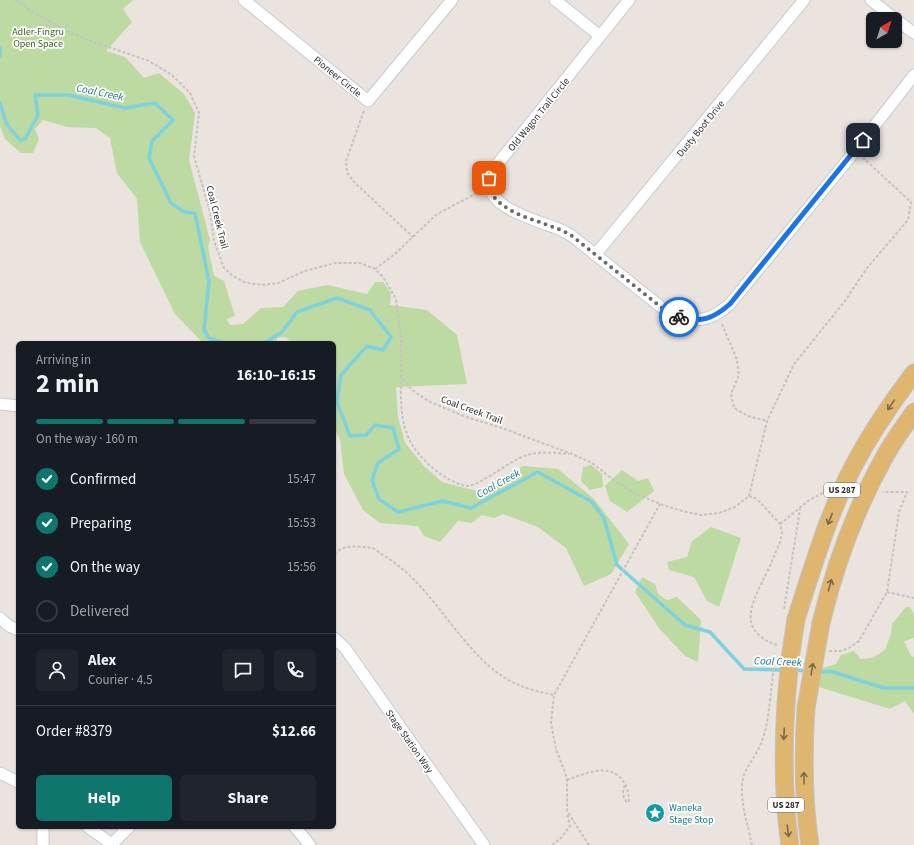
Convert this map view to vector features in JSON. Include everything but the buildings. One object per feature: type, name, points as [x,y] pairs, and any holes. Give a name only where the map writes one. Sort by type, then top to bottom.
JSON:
[{"type":"main road","name":"US 287","points":[[790,845],[784,786],[783,745],[778,702],[790,659],[789,617],[842,489],[854,464],[871,436],[914,373]]},
{"type":"main road","name":"US 287","points":[[810,845],[804,785],[806,708],[821,622],[830,583],[865,493],[885,456],[914,412]]},
{"type":"street","name":"Pioneer Circle","points":[[244,0],[368,101],[451,0]]},
{"type":"street","points":[[555,0],[600,36]]},
{"type":"street","name":"Old Wagon Trail Circle","points":[[489,186],[489,178],[492,171],[629,0]]},
{"type":"street","name":"Dusty Boot Drive","points":[[595,255],[804,0]]},
{"type":"street","points":[[871,0],[886,12]]},
{"type":"street","points":[[902,24],[914,33]]},
{"type":"street","points":[[489,186],[492,196],[503,205],[522,215],[562,230],[671,315],[685,319],[701,320],[718,314],[739,294],[855,151],[914,75]]},
{"type":"street","points":[[0,404],[16,406]]},
{"type":"street","points":[[0,618],[9,626],[16,629]]},
{"type":"street","name":"Stage Station Way","points":[[336,640],[345,648],[426,765],[484,845]]},
{"type":"street","points":[[0,773],[16,781]]},
{"type":"street","points":[[43,829],[43,845]]},
{"type":"street","points":[[91,829],[112,845],[127,829]]},
{"type":"street","points":[[297,829],[310,845]]},
{"type":"path","name":"Coal Creek Trail","points":[[15,0],[33,12],[88,40],[149,61],[172,75],[190,93],[199,113],[194,156],[210,212],[214,241],[224,268],[233,276],[244,282],[261,285],[278,283],[305,271],[334,263],[360,263],[375,269]]},
{"type":"path","points":[[41,26],[54,23]]},
{"type":"path","points":[[368,101],[346,161],[347,172],[353,181],[413,237]]},
{"type":"path","points":[[718,314],[737,360],[739,375],[731,394],[734,408],[748,416],[767,421],[794,364],[844,301],[867,268],[908,220],[910,202],[855,151]]},
{"type":"path","points":[[489,186],[437,214],[395,254],[375,269],[383,277],[396,299],[401,338],[402,376],[400,405],[408,439],[428,464],[448,480],[467,486],[477,483],[512,461],[526,455],[539,452],[572,454]]},
{"type":"path","name":"Coal Creek Trail","points":[[402,376],[412,390],[430,402],[466,417],[502,428],[572,454],[592,463],[632,492],[660,504],[701,515],[719,513],[735,506],[749,496],[767,421]]},
{"type":"path","points":[[780,524],[800,509],[808,500],[818,494],[831,489],[842,489]]},
{"type":"path","points":[[865,493],[907,492],[899,512],[886,592],[914,598]]},
{"type":"path","points":[[552,845],[561,838],[570,826],[567,811],[567,780],[556,749],[551,723],[554,695],[660,504]]},
{"type":"path","points":[[789,617],[800,509]]},
{"type":"path","points":[[336,552],[348,547],[372,548],[393,560],[418,584],[449,622],[488,664],[510,682],[529,689],[554,695]]},
{"type":"path","points":[[752,845],[743,810],[742,784],[744,774],[761,744],[767,724],[778,702]]},
{"type":"path","points":[[567,780],[589,772],[606,770],[618,776],[625,785],[628,792],[629,802],[627,802],[622,792],[625,785]]},
{"type":"path","points":[[567,811],[589,845]]},
{"type":"green space","name":"Adler-Fingru Open Space","points":[[0,0],[133,0],[123,9],[132,22],[106,51],[125,57],[144,78],[159,73],[184,94],[195,113],[189,160],[210,240],[208,247],[214,276],[224,281],[235,316],[227,319],[230,325],[243,324],[261,308],[283,307],[298,291],[327,285],[367,294],[375,282],[383,282],[391,293],[390,305],[427,310],[457,335],[467,384],[396,387],[398,417],[405,443],[424,466],[442,482],[477,491],[523,466],[558,469],[594,499],[629,544],[611,574],[584,586],[566,548],[538,527],[503,514],[494,518],[482,515],[472,523],[458,521],[440,542],[424,536],[418,526],[380,523],[363,510],[344,474],[340,439],[336,432],[336,341],[289,341],[286,337],[277,338],[277,341],[201,341],[175,314],[140,242],[137,199],[117,173],[110,138],[96,128],[67,127],[43,120],[35,129],[39,139],[33,153],[21,153],[5,139],[0,126]]},
{"type":"green space","points":[[591,465],[602,474],[603,487],[590,490],[581,481],[583,467]]},
{"type":"green space","points":[[622,470],[638,481],[648,478],[654,491],[627,512],[610,501],[605,486]]},
{"type":"green space","points":[[711,527],[741,538],[719,607],[707,601],[694,577],[669,570],[667,562],[687,557],[692,541]]},
{"type":"green space","points":[[642,577],[655,584],[659,595],[667,600],[677,597],[701,620],[698,662],[685,656],[659,628],[635,592]]},
{"type":"green space","points":[[906,607],[910,607],[914,614],[914,638],[904,641],[911,656],[914,657],[914,714],[905,701],[890,709],[819,687],[823,668],[836,664],[841,655],[854,651],[861,659],[872,658],[885,650],[891,634],[892,624]]},
{"type":"waterway","name":"Coal Creek","points":[[0,48],[0,56]]},
{"type":"waterway","name":"Coal Creek","points":[[0,103],[6,123],[20,140],[25,139],[38,115],[35,95],[68,95],[125,108],[155,103],[173,120],[152,141],[149,158],[171,203],[184,212],[195,213],[209,281],[204,330],[209,338],[218,341]]},
{"type":"waterway","name":"Coal Creek","points":[[267,341],[282,332],[297,312],[337,298],[370,310],[391,337],[383,350],[367,346],[341,375],[337,402],[350,436],[366,435],[375,425],[393,428],[399,449],[378,463],[372,480],[379,499],[398,512],[442,501],[471,508],[538,472],[592,502],[604,518],[617,565],[685,625],[710,632],[744,669],[784,670]]},
{"type":"waterway","name":"Coal Creek","points":[[794,670],[808,671]]},
{"type":"waterway","name":"Coal Creek","points":[[818,671],[833,672],[884,688],[914,688]]},
{"type":"way so far","points":[[489,178],[489,186],[492,196],[503,205],[522,215],[562,230],[572,236],[671,315],[679,317]]},
{"type":"place","name":"Waneka Stage Stop","points":[[655,813]]},
{"type":"route","points":[[679,317],[701,320],[718,314],[730,304],[863,140]]}]
